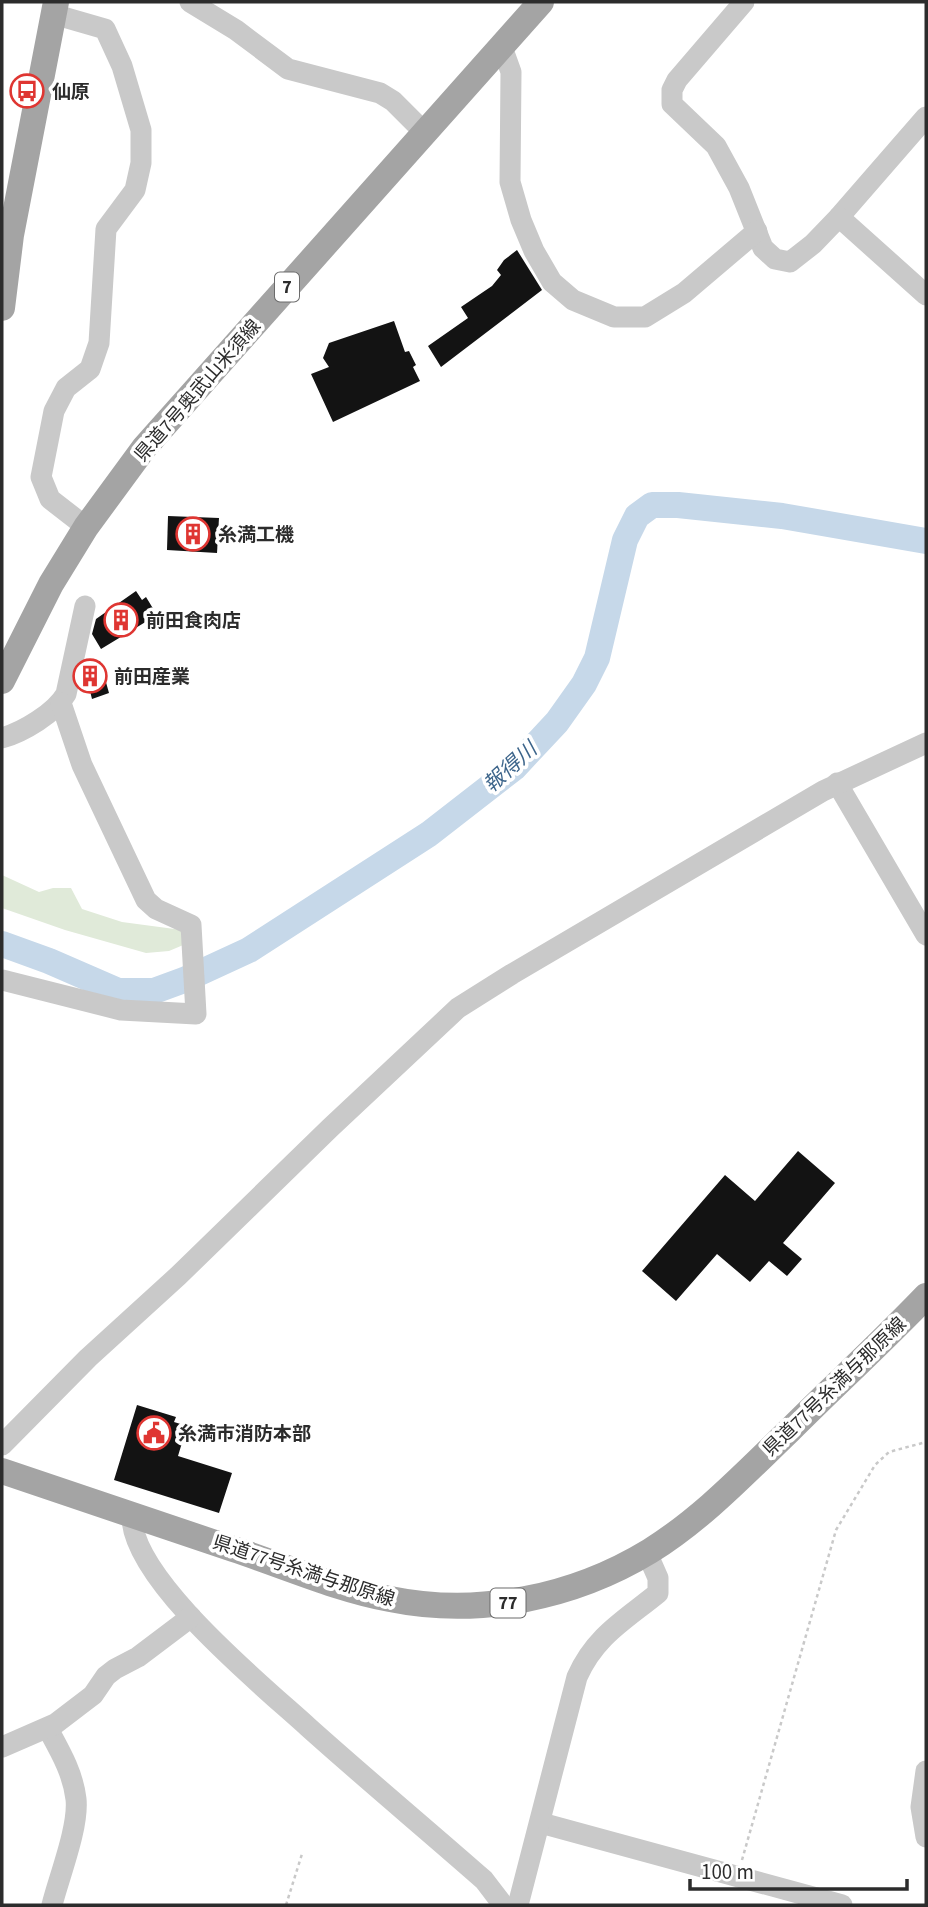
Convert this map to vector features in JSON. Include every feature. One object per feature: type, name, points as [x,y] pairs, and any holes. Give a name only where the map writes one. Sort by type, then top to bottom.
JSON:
[{"type":"main road","name":"県道7号奥武山米須線","points":[[2,681],[51,584],[86,527],[145,448],[541,2]]},
{"type":"main road","points":[[2,308],[11,235],[55,8]]},
{"type":"main road","name":"県道77号糸満与那原線","points":[[2,1471],[366,1593],[428,1605],[485,1606],[537,1597],[590,1580],[647,1553],[712,1505],[926,1296]]},
{"type":"street","points":[[190,2],[236,30],[288,69],[380,93],[393,101],[425,133]]},
{"type":"street","points":[[744,2],[677,80],[672,90],[672,104],[716,146],[763,248],[775,259],[790,262],[813,244],[926,117]]},
{"type":"street","points":[[55,8],[105,29],[122,66],[141,130],[141,163],[135,190],[106,229],[99,343],[90,369],[66,388],[54,411],[41,477],[50,499],[86,527]]},
{"type":"street","points":[[502,47],[511,72],[510,182],[534,251],[552,282],[573,300],[614,317],[645,317],[684,293],[757,230]]},
{"type":"street","points":[[839,217],[926,295]]},
{"type":"street","points":[[2,738],[49,714],[61,703],[66,694],[85,606]]},
{"type":"street","points":[[2,979],[121,1010],[196,1014],[191,925],[156,909],[146,900],[82,765],[61,703]]},
{"type":"street","points":[[2,1445],[88,1358],[178,1276],[458,1008],[837,783],[926,743]]},
{"type":"street","points":[[837,783],[926,934]]},
{"type":"street","points":[[131,1515],[131,1525],[140,1549],[171,1594],[204,1632],[272,1696],[484,1880],[503,1905]]},
{"type":"street","points":[[518,1905],[577,1677],[584,1661],[594,1647],[658,1593],[659,1578],[647,1553]]},
{"type":"street","points":[[2,1747],[48,1728],[93,1695],[106,1676],[115,1669],[138,1657],[191,1617]]},
{"type":"street","points":[[48,1728],[69,1771],[76,1801],[74,1822],[52,1905]]},
{"type":"street","points":[[926,1771],[921,1807],[926,1837]]},
{"type":"street","points":[[541,1823],[842,1905]]},
{"type":"path","points":[[738,1877],[835,1530],[875,1465],[889,1452],[926,1442]]},
{"type":"path","points":[[286,1905],[302,1854]]},
{"type":"green space","points":[[2,875],[39,892],[53,888],[71,888],[82,909],[122,922],[182,930],[188,943],[169,951],[146,953],[65,930],[2,908]]},
{"type":"building","points":[[517,250],[542,290],[441,367],[428,346],[468,318],[461,307],[492,286],[501,275],[497,270],[504,260]]},
{"type":"building","points":[[394,321],[405,352],[409,351],[416,365],[413,367],[420,381],[333,422],[311,374],[329,367],[323,358],[329,343]]},
{"type":"building","name":"糸満工機","points":[[168,516],[219,518],[217,553],[167,550]]},
{"type":"building","name":"前田食肉店","points":[[136,591],[142,600],[146,597],[157,615],[101,649],[92,634],[96,619]]},
{"type":"building","name":"前田産業","points":[[100,661],[109,693],[92,699],[88,683],[81,685],[86,665]]},
{"type":"building","points":[[798,1151],[835,1183],[783,1243],[802,1259],[787,1276],[769,1261],[750,1282],[717,1254],[676,1301],[642,1271],[725,1175],[755,1201]]},
{"type":"building","points":[[137,1405],[176,1417],[174,1422],[187,1426],[178,1456],[232,1473],[219,1513],[114,1480]]},
{"type":"waterway","name":"報得川","points":[[2,944],[118,991],[154,991],[249,950],[429,834],[514,768],[557,722],[584,684],[597,658],[625,540],[637,516],[652,505],[678,505],[782,516],[926,541]]},
{"type":"place","name":"仙原","points":[[27,91]]},
{"type":"place","name":"糸満工機","points":[[193,534]]},
{"type":"place","name":"前田食肉店","points":[[121,620]]},
{"type":"place","name":"前田産業","points":[[90,676]]},
{"type":"place","name":"糸満市消防本部","points":[[154,1433]]}]
